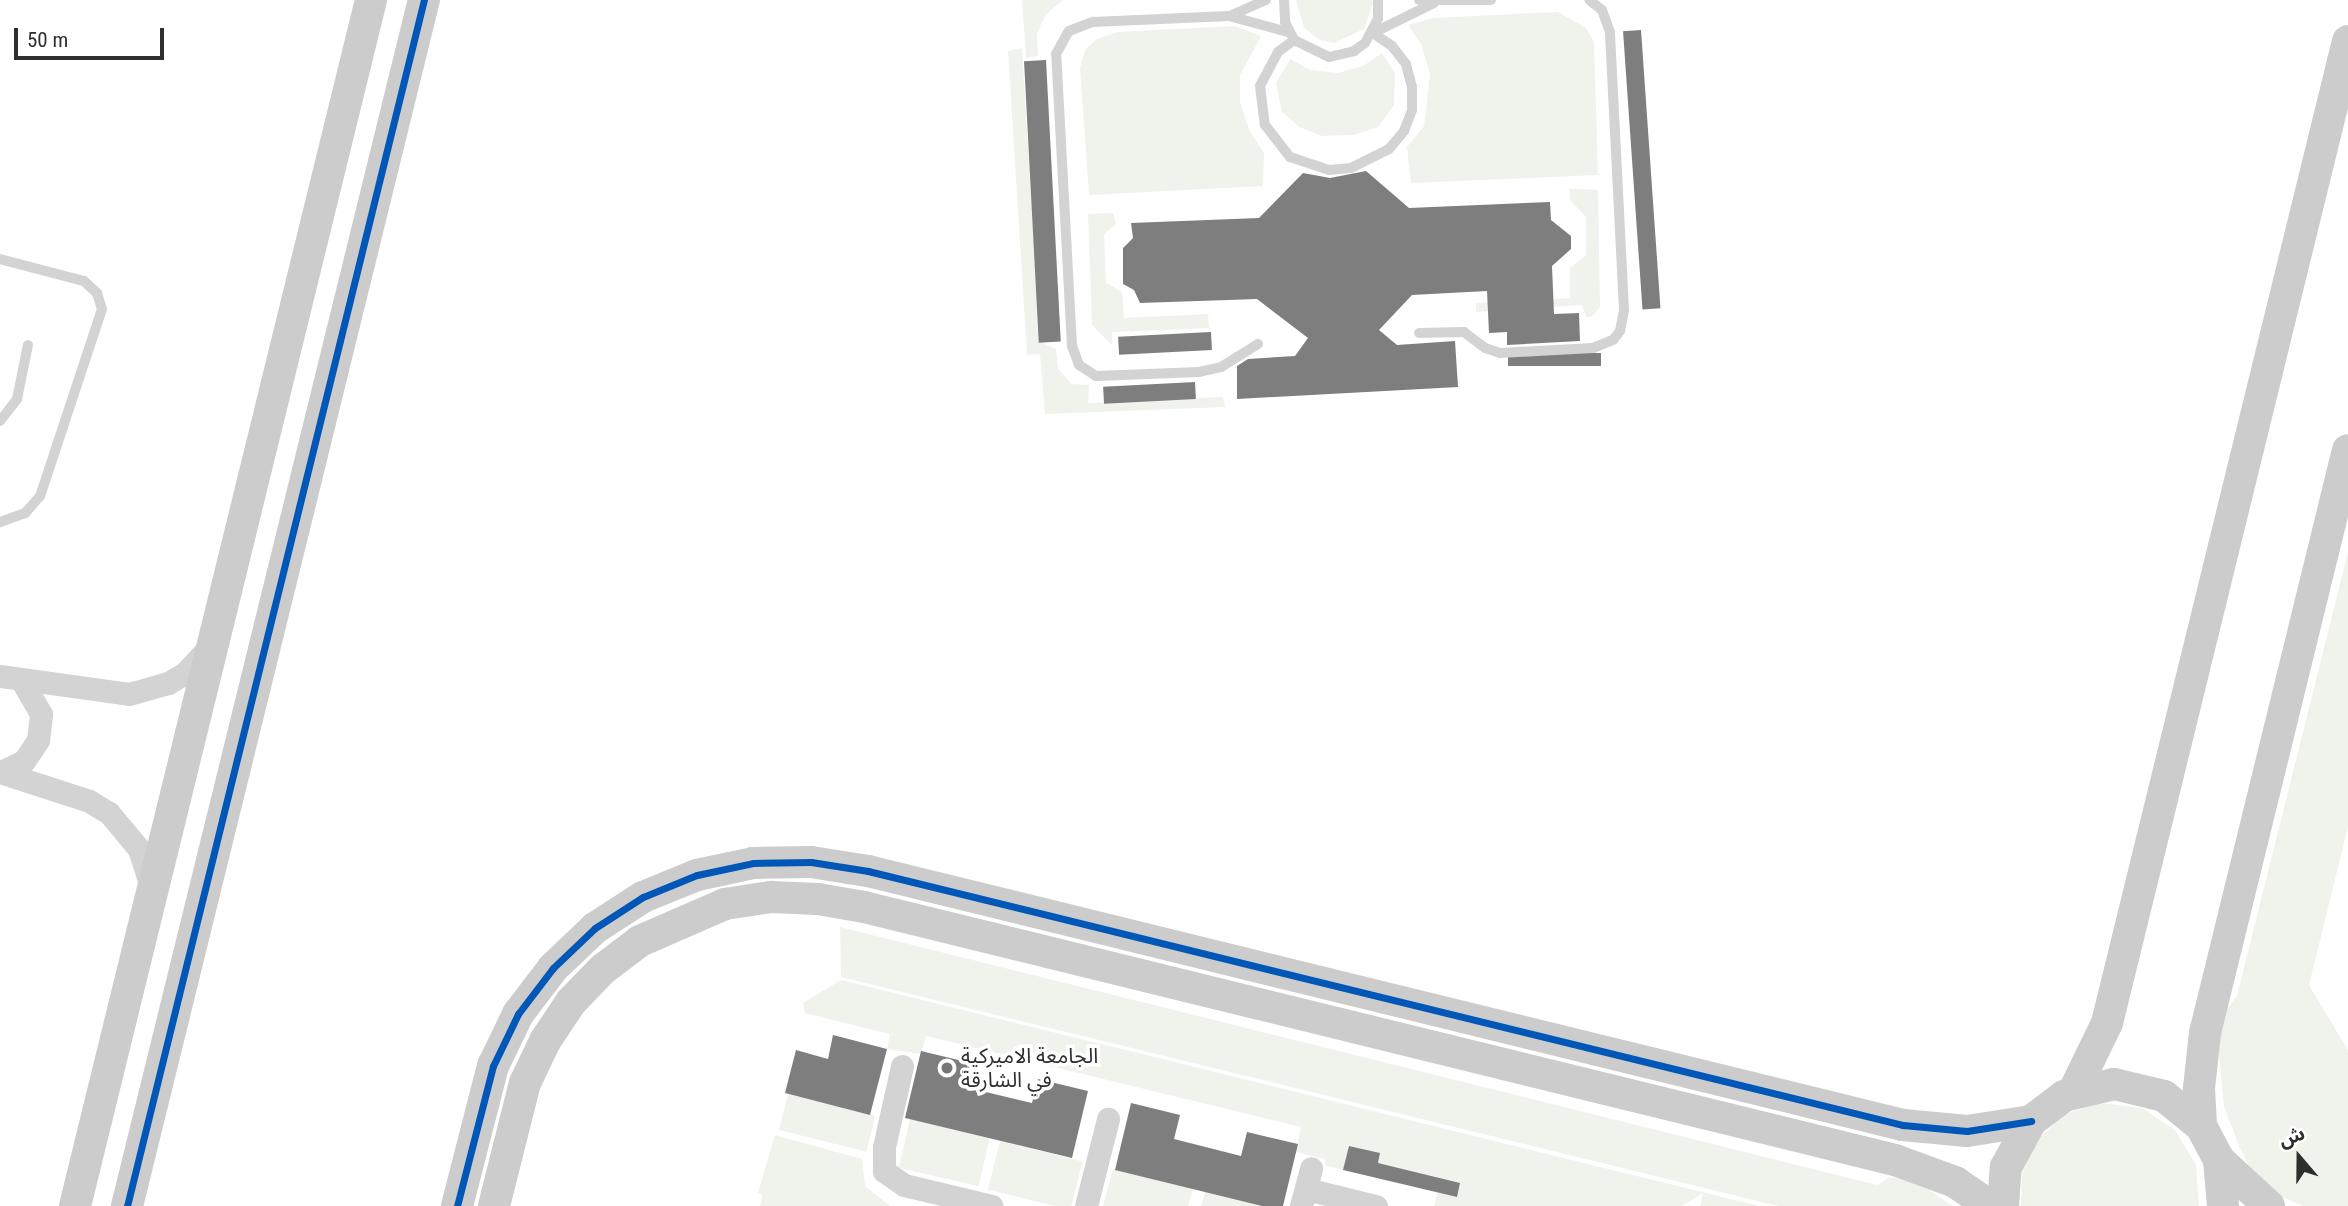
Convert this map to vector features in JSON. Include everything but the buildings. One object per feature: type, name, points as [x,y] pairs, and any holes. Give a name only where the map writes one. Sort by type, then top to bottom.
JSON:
[{"type":"street","points":[[75,1206],[371,0]]},
{"type":"street","points":[[127,1206],[424,0]]},
{"type":"street","points":[[2074,1091],[2107,1024],[2348,41]]},
{"type":"street","points":[[2200,1126],[2199,1088],[2205,1033],[2348,450]]},
{"type":"street","points":[[11,679],[108,694],[149,691],[185,673],[213,643]]},
{"type":"street","points":[[0,772],[23,761],[38,740],[41,714],[11,679]]},
{"type":"street","points":[[0,772],[89,801],[109,813],[139,849],[152,894]]},
{"type":"street","points":[[457,1206],[493,1066],[519,1014],[553,968],[595,928],[643,897],[697,875],[754,863],[811,862],[868,871],[1903,1125],[1967,1131],[2031,1121],[2074,1091],[2100,1085],[2141,1088],[2174,1102],[2200,1126],[2219,1160],[2269,1206]]},
{"type":"street","points":[[494,1206],[525,1083],[545,1041],[570,1002],[603,969],[650,935],[725,904],[771,897],[818,899],[864,907],[1895,1160],[1955,1182],[1990,1206]]},
{"type":"street","points":[[902,1066],[884,1147],[884,1171],[904,1185],[992,1206]]},
{"type":"street","points":[[1086,1206],[1108,1119]]},
{"type":"street","points":[[2003,1206],[2006,1167],[2031,1121]]},
{"type":"street","points":[[2219,1160],[2223,1206]]},
{"type":"street","points":[[1306,1188],[1376,1206]]},
{"type":"lane","points":[[1229,16],[1266,0]]},
{"type":"lane","points":[[1284,0],[1291,36],[1272,60],[1260,86],[1265,125],[1290,157],[1329,170],[1351,168],[1389,149],[1404,131],[1412,110],[1412,87],[1406,64],[1392,46],[1373,33]]},
{"type":"lane","points":[[1373,33],[1378,0]]},
{"type":"lane","points":[[1419,0],[1434,3],[1491,0]]},
{"type":"lane","points":[[1419,333],[1464,332],[1485,348],[1500,353],[1593,348],[1613,340],[1620,331],[1624,310],[1610,32],[1602,10],[1589,0]]},
{"type":"lane","points":[[1258,344],[1210,370],[1107,376],[1086,372],[1072,346],[1056,54],[1060,41],[1069,31],[1094,22],[1229,16],[1291,36],[1329,57],[1354,51],[1373,33],[1434,3]]},
{"type":"lane","points":[[0,259],[84,281],[97,293],[102,309],[40,496],[24,513],[0,522]]},
{"type":"lane","points":[[0,421],[17,399],[28,345]]},
{"type":"shaded area","points":[[1022,0],[1062,0],[1046,15],[1037,33],[1038,56],[1026,58]]},
{"type":"shaded area","points":[[1296,0],[1372,0],[1373,3],[1364,29],[1334,43],[1320,40],[1304,28]]},
{"type":"shaded area","points":[[1558,12],[1586,28],[1594,42],[1598,175],[1411,183],[1407,147],[1424,126],[1430,74],[1421,44],[1408,25],[1433,18]]},
{"type":"shaded area","points":[[1235,26],[1261,36],[1240,75],[1240,102],[1250,132],[1264,153],[1263,186],[1089,195],[1080,68],[1085,50],[1097,39],[1118,32]]},
{"type":"shaded area","points":[[1022,48],[1040,342],[1056,349],[1058,369],[1072,384],[1089,385],[1088,403],[1223,397],[1225,407],[1045,414],[1040,354],[1027,355],[1008,51]]},
{"type":"shaded area","points":[[1382,53],[1395,74],[1394,105],[1378,127],[1354,135],[1322,136],[1299,127],[1282,112],[1276,83],[1290,59],[1311,70],[1338,73],[1363,66]]},
{"type":"shaded area","points":[[1570,189],[1598,190],[1600,307],[1593,316],[1586,317],[1582,305],[1476,312],[1476,303],[1570,298],[1570,268],[1586,255],[1586,217],[1570,200]]},
{"type":"shaded area","points":[[1113,213],[1116,224],[1104,234],[1106,283],[1122,292],[1124,318],[1208,314],[1209,328],[1112,332],[1112,345],[1092,325],[1088,214]]},
{"type":"shaded area","points":[[2348,552],[2348,827],[2309,985],[2348,1050],[2348,1206],[2303,1206],[2274,1193],[2255,1177],[2224,1107],[2218,1045],[2226,1010],[2237,996]]},
{"type":"shaded area","points":[[840,927],[1878,1185],[1889,1177],[1902,1179],[1926,1188],[1953,1206],[1778,1206],[841,977]]},
{"type":"shaded area","points":[[841,980],[1759,1206],[1700,1206],[1703,1193],[1682,1206],[1434,1206],[1441,1178],[1378,1163],[1380,1153],[1350,1146],[1343,1170],[1325,1165],[1325,1159],[1296,1152],[1301,1127],[926,1036],[921,1054],[887,1049],[890,1034],[805,1013],[803,1003]]},
{"type":"shaded area","points":[[788,1094],[875,1116],[866,1152],[779,1130]]},
{"type":"shaded area","points":[[2100,1103],[2142,1108],[2175,1130],[2196,1165],[2199,1206],[2021,1206],[2022,1173],[2037,1140],[2065,1114]]},
{"type":"shaded area","points":[[910,1119],[990,1137],[979,1186],[899,1168]]},
{"type":"shaded area","points":[[775,1135],[862,1159],[865,1186],[890,1206],[760,1206],[762,1194],[758,1193]]},
{"type":"shaded area","points":[[1000,1141],[1082,1162],[1071,1206],[1054,1206],[988,1190]]},
{"type":"shaded area","points":[[1113,1169],[1193,1189],[1188,1206],[1103,1206]]},
{"type":"shaded area","points":[[1205,1192],[1262,1206],[1201,1206]]},
{"type":"cycle path","points":[[127,1206],[424,0]]},
{"type":"cycle path","points":[[457,1206],[493,1066],[518,1014],[553,968],[595,928],[643,897],[697,875],[753,863],[811,862],[868,871],[1903,1125],[1967,1131],[2031,1121]]},
{"type":"place","name":"الجامعة الاميركية في الشارقة","points":[[947,1068]]}]
